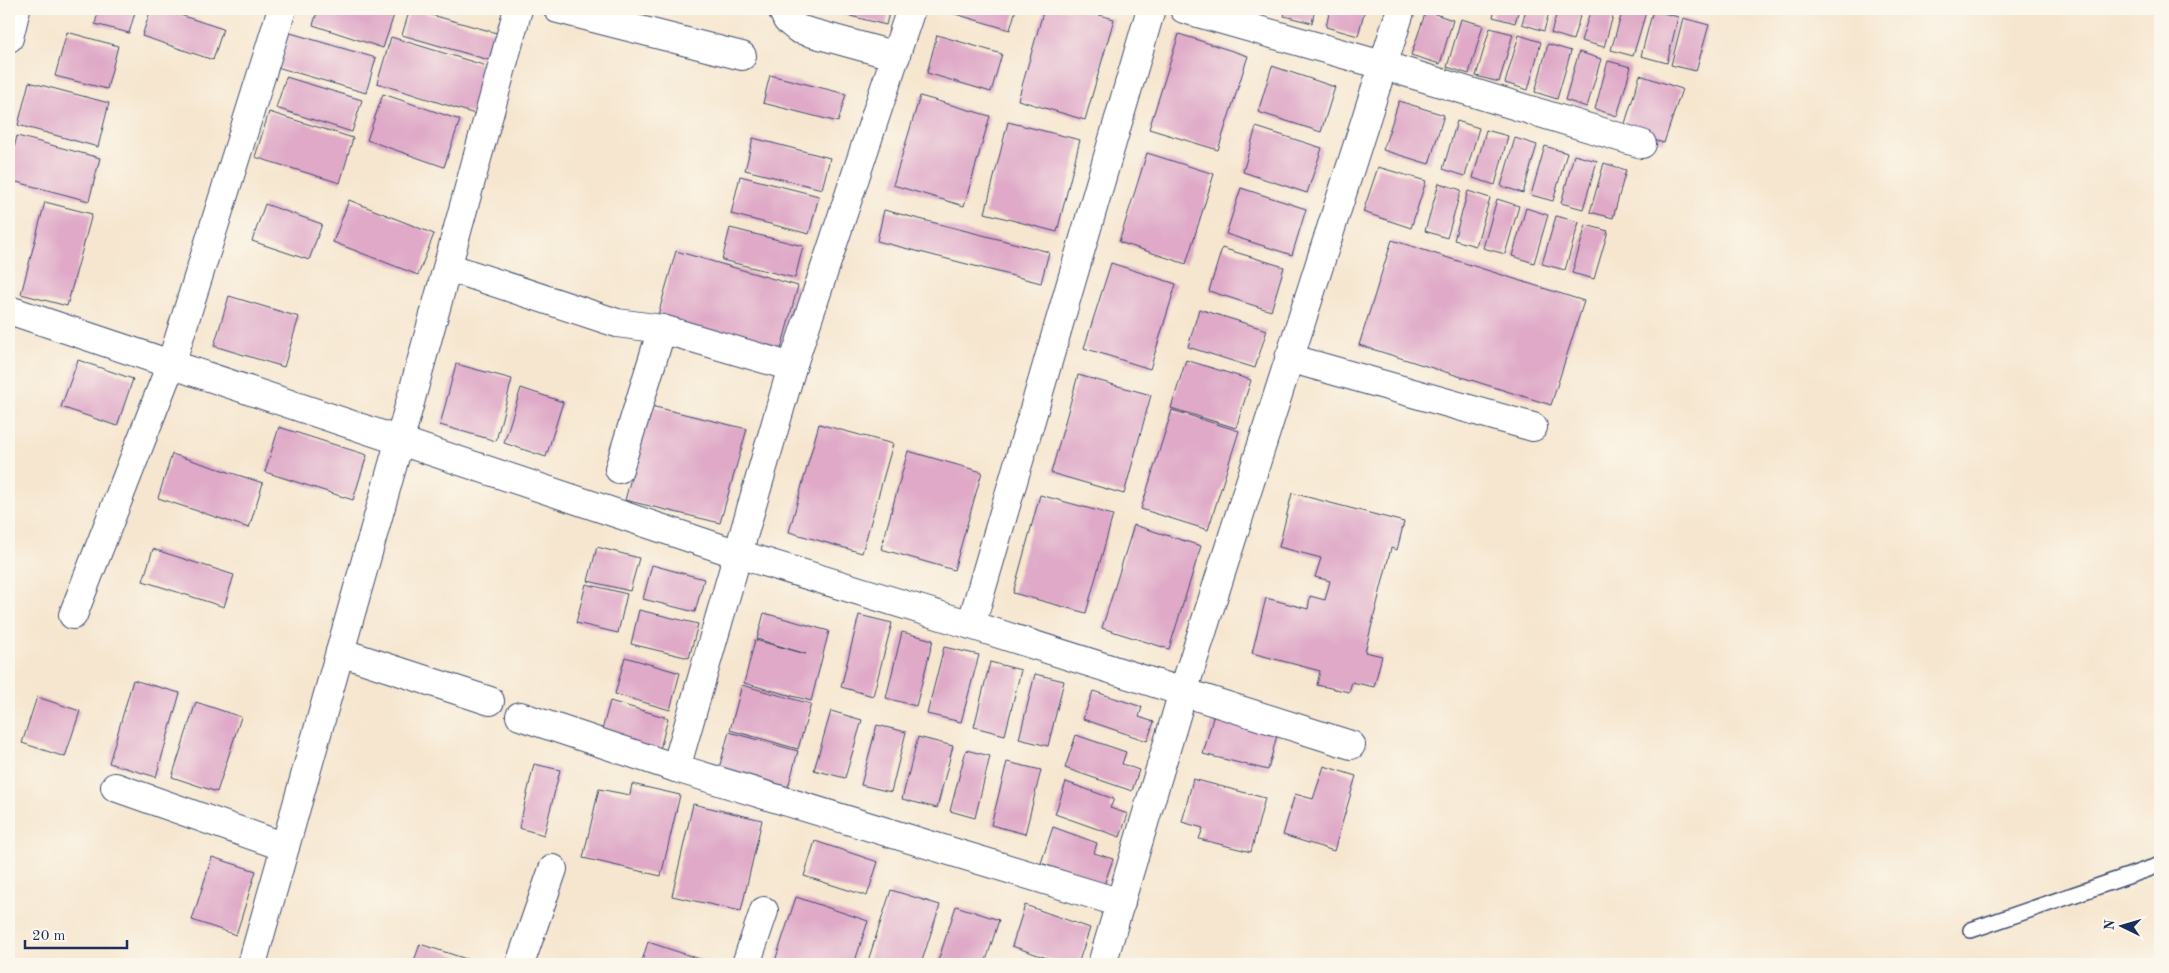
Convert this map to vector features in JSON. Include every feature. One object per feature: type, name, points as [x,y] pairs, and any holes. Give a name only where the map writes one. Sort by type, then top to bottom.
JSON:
[{"type":"street","points":[[9,38],[16,9]]},
{"type":"street","points":[[72,616],[171,364],[282,9]]},
{"type":"street","points":[[252,964],[448,268],[518,9]]},
{"type":"street","points":[[558,9],[742,56]]},
{"type":"street","points":[[782,9],[787,20],[798,30],[896,56]]},
{"type":"street","points":[[676,768],[792,367],[911,9]]},
{"type":"street","points":[[971,624],[1151,9]]},
{"type":"street","points":[[1184,9],[1382,65],[1642,144]]},
{"type":"street","points":[[1102,964],[1183,692],[1401,9]]},
{"type":"street","points":[[448,268],[617,323],[662,329],[792,367]]},
{"type":"street","points":[[9,310],[400,439],[738,554],[971,624],[1351,745]]},
{"type":"street","points":[[619,469],[662,329]]},
{"type":"street","points":[[1289,358],[1533,427]]},
{"type":"street","points":[[340,652],[490,701]]},
{"type":"street","points":[[520,716],[676,768],[1120,904]]},
{"type":"street","points":[[115,787],[285,847]]},
{"type":"street","points":[[520,964],[553,870]]},
{"type":"street","points":[[746,964],[764,911]]},
{"type":"lane","points":[[1971,930],[2160,865]]},
{"type":"building","points":[[99,9],[136,9],[129,33],[95,24]]},
{"type":"building","points":[[151,9],[162,9],[223,29],[213,60],[142,36]]},
{"type":"building","points":[[318,9],[396,9],[383,48],[313,25]]},
{"type":"building","points":[[410,9],[497,33],[489,60],[402,35]]},
{"type":"building","points":[[823,9],[890,9],[886,25]]},
{"type":"building","points":[[945,9],[1016,9],[1010,30],[945,11]]},
{"type":"building","points":[[1044,9],[1077,9],[1114,19],[1085,120],[1018,100]]},
{"type":"building","points":[[1286,9],[1315,9],[1312,23],[1284,16]]},
{"type":"building","points":[[1330,9],[1365,9],[1358,36],[1326,27]]},
{"type":"building","points":[[1495,9],[1519,9],[1515,23],[1493,17]]},
{"type":"building","points":[[1526,9],[1550,9],[1544,31],[1522,24]]},
{"type":"building","points":[[1558,9],[1582,9],[1573,40],[1551,33]]},
{"type":"building","points":[[1591,9],[1615,9],[1604,47],[1581,41]]},
{"type":"building","points":[[1623,9],[1647,9],[1633,56],[1611,50]]},
{"type":"building","points":[[1653,10],[1678,17],[1667,63],[1641,56]]},
{"type":"building","points":[[1426,11],[1453,20],[1440,64],[1411,55]]},
{"type":"building","points":[[1683,18],[1709,25],[1696,71],[1671,65]]},
{"type":"building","points":[[1461,19],[1483,25],[1469,74],[1447,67]]},
{"type":"building","points":[[1490,28],[1513,34],[1499,82],[1476,76]]},
{"type":"building","points":[[67,32],[118,46],[107,89],[55,76]]},
{"type":"building","points":[[287,32],[376,58],[366,93],[277,67]]},
{"type":"building","points":[[1179,34],[1248,56],[1218,150],[1149,129]]},
{"type":"building","points":[[937,35],[1002,54],[991,92],[927,73]]},
{"type":"building","points":[[1519,35],[1541,42],[1528,90],[1505,83]]},
{"type":"building","points":[[391,37],[490,67],[475,114],[377,83]]},
{"type":"building","points":[[1548,44],[1571,51],[1557,99],[1535,92]]},
{"type":"building","points":[[1579,52],[1601,59],[1587,107],[1565,100]]},
{"type":"building","points":[[1608,61],[1631,67],[1617,116],[1595,109]]},
{"type":"building","points":[[1272,66],[1335,87],[1321,132],[1258,112]]},
{"type":"building","points":[[770,75],[846,94],[838,122],[763,103]]},
{"type":"building","points":[[1640,75],[1682,89],[1664,143],[1623,130]]},
{"type":"building","points":[[286,77],[362,100],[352,132],[276,108]]},
{"type":"building","points":[[29,82],[109,103],[98,147],[18,125]]},
{"type":"building","points":[[383,94],[460,120],[444,167],[367,140]]},
{"type":"building","points":[[920,96],[990,116],[964,206],[893,185]]},
{"type":"building","points":[[1399,101],[1444,115],[1429,164],[1383,150]]},
{"type":"building","points":[[269,112],[353,138],[340,183],[255,157]]},
{"type":"building","points":[[1457,121],[1479,128],[1465,176],[1443,169]]},
{"type":"building","points":[[1008,122],[1080,140],[1057,232],[985,213]]},
{"type":"building","points":[[1256,127],[1322,148],[1307,193],[1243,172]]},
{"type":"building","points":[[1486,130],[1508,136],[1495,185],[1473,178]]},
{"type":"building","points":[[17,136],[100,158],[89,201],[9,180],[9,169]]},
{"type":"building","points":[[753,138],[830,158],[822,189],[745,170]]},
{"type":"building","points":[[1515,138],[1537,145],[1523,193],[1501,186]]},
{"type":"building","points":[[1545,146],[1567,153],[1553,201],[1531,195]]},
{"type":"building","points":[[1147,153],[1214,174],[1186,264],[1119,242]]},
{"type":"building","points":[[1574,155],[1597,161],[1583,209],[1561,203]]},
{"type":"building","points":[[1604,163],[1626,170],[1613,218],[1590,212]]},
{"type":"building","points":[[1378,167],[1426,181],[1411,228],[1363,212]]},
{"type":"building","points":[[740,176],[819,196],[809,234],[731,214]]},
{"type":"building","points":[[1439,183],[1461,190],[1447,238],[1425,231]]},
{"type":"building","points":[[1241,188],[1306,209],[1292,255],[1226,234]]},
{"type":"building","points":[[1468,191],[1490,198],[1476,246],[1454,240]]},
{"type":"building","points":[[1497,199],[1519,206],[1505,254],[1483,248]]},
{"type":"building","points":[[349,200],[434,234],[418,275],[333,242]]},
{"type":"building","points":[[45,202],[92,214],[67,306],[21,294]]},
{"type":"building","points":[[265,204],[322,224],[309,260],[252,241]]},
{"type":"building","points":[[1526,208],[1548,215],[1534,263],[1512,256]]},
{"type":"building","points":[[884,210],[1049,252],[1041,283],[877,241]]},
{"type":"building","points":[[1556,216],[1579,222],[1565,270],[1542,264]]},
{"type":"building","points":[[1586,225],[1608,231],[1594,279],[1572,273]]},
{"type":"building","points":[[730,228],[803,246],[795,278],[722,260]]},
{"type":"building","points":[[1392,240],[1584,301],[1551,405],[1359,345]]},
{"type":"building","points":[[1222,248],[1284,267],[1271,311],[1209,291]]},
{"type":"building","points":[[676,251],[798,286],[779,356],[656,322]]},
{"type":"building","points":[[1111,263],[1176,284],[1150,369],[1084,348]]},
{"type":"building","points":[[229,296],[299,317],[284,367],[214,346]]},
{"type":"building","points":[[1199,309],[1267,330],[1255,368],[1188,347]]},
{"type":"building","points":[[78,360],[133,379],[117,426],[61,407]]},
{"type":"building","points":[[1186,360],[1251,380],[1236,428],[1171,408]]},
{"type":"building","points":[[456,364],[512,379],[496,441],[440,425]]},
{"type":"building","points":[[1078,375],[1151,395],[1124,494],[1051,473]]},
{"type":"building","points":[[521,388],[563,402],[546,457],[504,443]]},
{"type":"building","points":[[651,406],[747,429],[720,523],[625,500]]},
{"type":"building","points":[[1172,410],[1239,431],[1208,530],[1141,509]]},
{"type":"building","points":[[819,424],[893,444],[862,553],[789,532]]},
{"type":"building","points":[[279,427],[367,455],[353,500],[265,472]]},
{"type":"building","points":[[908,451],[982,472],[954,570],[881,549]]},
{"type":"building","points":[[172,454],[263,483],[249,528],[158,498]]},
{"type":"building","points":[[1292,493],[1404,522],[1397,550],[1391,548],[1365,652],[1382,656],[1374,687],[1352,682],[1349,692],[1317,685],[1320,671],[1252,653],[1266,598],[1308,609],[1310,596],[1325,600],[1330,581],[1315,577],[1321,558],[1279,547]]},
{"type":"building","points":[[1040,495],[1113,515],[1086,613],[1013,593]]},
{"type":"building","points":[[1134,525],[1201,546],[1169,649],[1102,628]]},
{"type":"building","points":[[597,547],[639,558],[630,591],[588,581]]},
{"type":"building","points":[[153,549],[234,575],[224,607],[143,581]]},
{"type":"building","points":[[652,565],[704,579],[695,612],[643,599]]},
{"type":"building","points":[[586,584],[627,594],[618,633],[576,623]]},
{"type":"building","points":[[639,610],[698,624],[689,658],[631,644]]},
{"type":"building","points":[[764,613],[829,631],[811,701],[744,683],[755,640],[806,654],[757,639]]},
{"type":"building","points":[[859,615],[892,623],[873,696],[841,687]]},
{"type":"building","points":[[902,632],[933,640],[916,706],[886,698]]},
{"type":"building","points":[[944,647],[979,655],[961,722],[927,714]]},
{"type":"building","points":[[625,657],[680,673],[670,710],[615,694]]},
{"type":"building","points":[[990,662],[1021,670],[1005,735],[974,727]]},
{"type":"building","points":[[1035,674],[1064,681],[1048,746],[1019,739]]},
{"type":"building","points":[[133,680],[180,693],[156,777],[109,763]]},
{"type":"building","points":[[742,685],[811,704],[798,749],[730,730]]},
{"type":"building","points":[[1093,691],[1142,707],[1139,717],[1154,722],[1147,741],[1083,719]]},
{"type":"building","points":[[37,697],[80,711],[65,757],[22,743]]},
{"type":"building","points":[[610,701],[668,718],[658,757],[599,741]]},
{"type":"building","points":[[196,702],[241,717],[217,792],[172,777]]},
{"type":"building","points":[[831,711],[862,720],[845,778],[814,770]]},
{"type":"building","points":[[1214,714],[1278,731],[1268,770],[1203,754]]},
{"type":"building","points":[[877,725],[906,732],[891,792],[861,785]]},
{"type":"building","points":[[729,732],[798,751],[787,791],[718,772]]},
{"type":"building","points":[[1076,735],[1126,752],[1122,764],[1139,770],[1132,791],[1065,768]]},
{"type":"building","points":[[918,737],[953,746],[937,808],[902,799]]},
{"type":"building","points":[[966,750],[990,756],[975,818],[950,811]]},
{"type":"building","points":[[1007,762],[1041,770],[1025,834],[991,825]]},
{"type":"building","points":[[534,764],[560,770],[544,835],[519,828]]},
{"type":"building","points":[[1324,766],[1356,776],[1334,851],[1283,835],[1295,794],[1313,799]]},
{"type":"building","points":[[1193,779],[1265,798],[1251,852],[1199,839],[1203,828],[1182,822]]},
{"type":"building","points":[[1066,782],[1114,799],[1110,808],[1128,814],[1120,837],[1055,814]]},
{"type":"building","points":[[632,784],[680,795],[661,876],[583,858],[599,789],[630,795]]},
{"type":"building","points":[[693,804],[762,820],[741,911],[672,896]]},
{"type":"building","points":[[1053,827],[1097,843],[1094,853],[1113,859],[1104,885],[1041,863]]},
{"type":"building","points":[[815,841],[878,862],[867,896],[804,876]]},
{"type":"building","points":[[212,857],[256,871],[236,935],[192,920]]},
{"type":"building","points":[[891,890],[940,905],[921,964],[867,964]]},
{"type":"building","points":[[796,897],[868,921],[854,964],[774,964]]},
{"type":"building","points":[[1025,905],[1090,928],[1078,964],[1064,964],[1012,946]]},
{"type":"building","points":[[956,906],[999,920],[985,964],[937,964]]},
{"type":"building","points":[[648,942],[715,964],[641,964]]},
{"type":"building","points":[[420,944],[482,964],[413,964]]}]
